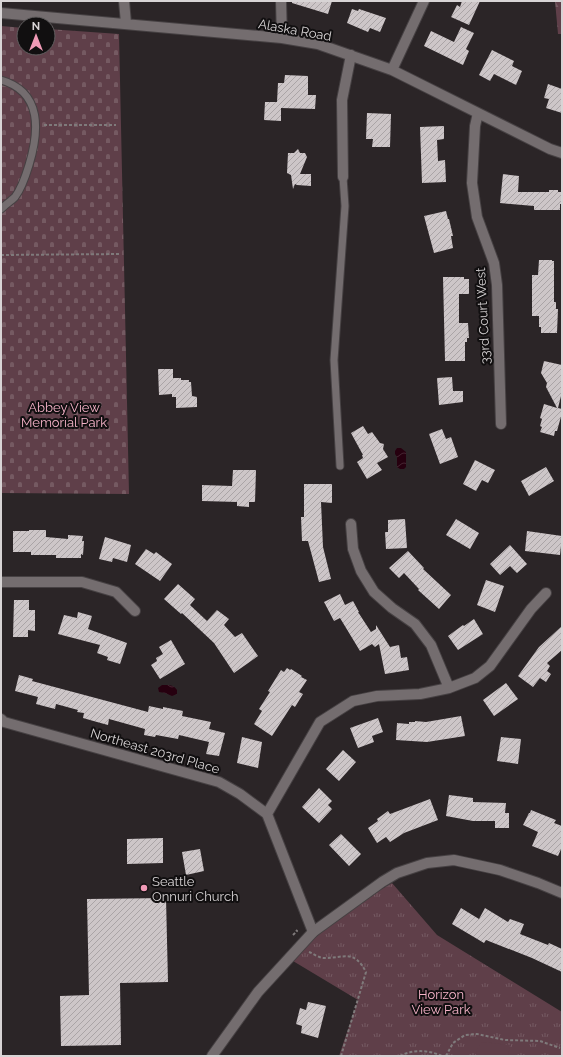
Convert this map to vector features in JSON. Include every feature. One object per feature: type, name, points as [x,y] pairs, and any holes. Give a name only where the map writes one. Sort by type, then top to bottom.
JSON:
[{"type":"street","points":[[124,1],[126,23]]},
{"type":"street","points":[[281,1],[282,38]]},
{"type":"street","points":[[392,70],[424,1]]},
{"type":"street","name":"Alaska Road","points":[[1,13],[282,38],[318,44],[392,70],[550,149],[562,153]]},
{"type":"street","points":[[343,176],[342,100],[351,55]]},
{"type":"street","name":"33rd Court West","points":[[478,113],[475,126],[472,183],[477,217],[494,263],[497,285],[501,424]]},
{"type":"street","points":[[351,524],[353,550],[361,571],[374,592],[392,608],[415,624],[431,646],[449,688]]},
{"type":"street","points":[[1,582],[82,582],[116,592],[135,611]]},
{"type":"street","points":[[313,932],[267,814],[320,722],[353,701],[377,696],[420,694],[449,688],[474,678],[490,666],[531,609],[546,593]]},
{"type":"street","name":"Northeast 203rd Place","points":[[1,719],[4,722],[219,782],[240,794],[267,814]]},
{"type":"street","points":[[212,1056],[258,992],[313,932],[382,882],[397,873],[427,863],[454,860],[513,874],[562,893]]},
{"type":"lane","points":[[1,80],[20,89],[35,113],[37,125],[34,150],[26,173],[15,196],[1,209]]},
{"type":"lane","points":[[340,466],[334,360],[345,206],[343,176]]},
{"type":"path","points":[[37,125],[116,125]]},
{"type":"path","points":[[1,255],[121,254]]},
{"type":"path","points":[[293,935],[297,931],[296,930]]},
{"type":"path","points":[[309,952],[322,958],[344,956],[354,958],[361,962],[366,972],[341,1056]]},
{"type":"path","points":[[446,1056],[453,1043],[464,1035],[477,1034],[505,1040],[540,1042],[560,1048]]},
{"type":"path","points":[[400,1056],[415,1051],[434,1053],[442,1056]]},
{"type":"green space","points":[[555,1],[562,1],[562,34],[558,34]]},
{"type":"green space","name":"Abbey View Memorial Park","points":[[1,26],[16,27],[16,56],[56,56],[56,30],[119,34],[129,494],[1,493]]},
{"type":"green space","name":"Horizon View Park","points":[[392,883],[437,935],[562,1012],[562,1056],[339,1056],[358,1000],[293,961],[329,920]]},
{"type":"green space","points":[[482,1042],[510,1045],[508,1056],[476,1056],[477,1049]]},
{"type":"water","points":[[397,448],[401,448],[406,452],[406,467],[404,469],[397,467],[397,457],[395,451]]},
{"type":"water","points":[[162,685],[170,685],[174,687],[177,690],[177,694],[172,696],[159,692],[158,688]]},
{"type":"building","points":[[292,1],[332,1],[328,14],[292,3]]},
{"type":"building","points":[[462,1],[480,1],[469,25],[451,17],[457,5],[460,7]]},
{"type":"building","points":[[352,9],[358,11],[359,9],[386,18],[380,32],[370,28],[368,32],[347,23]]},
{"type":"building","points":[[461,27],[474,33],[466,49],[469,51],[463,65],[424,46],[431,31],[454,42]]},
{"type":"building","points":[[492,50],[514,61],[512,66],[522,71],[516,85],[494,74],[490,81],[479,75]]},
{"type":"building","points":[[285,75],[308,76],[308,95],[316,95],[315,109],[281,108],[281,121],[264,120],[265,102],[277,102],[278,83],[284,83]]},
{"type":"building","points":[[548,84],[562,89],[562,113],[546,108],[549,99],[544,98]]},
{"type":"building","points":[[367,113],[391,114],[390,147],[372,147],[373,139],[366,139]]},
{"type":"building","points":[[444,126],[444,139],[437,140],[438,161],[445,160],[446,182],[422,183],[420,127]]},
{"type":"building","points":[[298,149],[300,153],[305,153],[307,157],[300,174],[311,174],[311,186],[295,184],[293,189],[291,175],[287,173],[288,153],[294,153]]},
{"type":"building","points":[[503,174],[519,176],[518,192],[549,192],[549,190],[558,190],[558,192],[562,192],[562,204],[560,204],[560,210],[534,210],[534,206],[500,203]]},
{"type":"building","points":[[446,211],[453,236],[451,236],[453,248],[434,253],[424,216]]},
{"type":"building","points":[[539,260],[554,261],[554,302],[556,302],[556,309],[558,309],[557,333],[541,333],[541,327],[539,327],[539,316],[532,316],[532,275],[538,275]]},
{"type":"building","points":[[443,277],[464,277],[464,279],[469,279],[469,294],[459,294],[459,323],[468,323],[469,338],[467,338],[467,342],[465,342],[465,361],[445,361]]},
{"type":"building","points":[[544,361],[562,365],[562,392],[558,408],[562,409],[562,413],[554,436],[540,432],[542,427],[540,426],[542,419],[540,418],[544,404],[557,408],[546,387],[547,383],[541,373]]},
{"type":"building","points":[[158,369],[173,369],[173,378],[189,380],[189,382],[191,382],[192,396],[197,397],[197,407],[176,408],[176,397],[172,397],[172,394],[159,395]]},
{"type":"building","points":[[452,377],[453,391],[463,391],[463,402],[439,405],[437,378]]},
{"type":"building","points":[[363,426],[368,434],[372,432],[380,443],[384,444],[383,449],[388,457],[377,463],[382,470],[367,479],[357,462],[363,458],[363,455],[351,433]]},
{"type":"building","points":[[442,429],[446,439],[451,437],[458,457],[440,464],[429,434]]},
{"type":"building","points":[[475,460],[495,470],[488,483],[482,480],[476,491],[463,484]]},
{"type":"building","points":[[546,467],[554,481],[529,496],[521,481]]},
{"type":"building","points":[[233,470],[256,470],[255,502],[249,502],[249,507],[237,506],[237,502],[202,501],[202,485],[232,486]]},
{"type":"building","points":[[304,484],[332,484],[332,503],[321,502],[323,547],[331,579],[319,582],[308,541],[302,541],[301,517],[304,517]]},
{"type":"building","points":[[405,519],[407,548],[386,549],[385,532],[388,532],[388,520]]},
{"type":"building","points":[[456,519],[479,533],[470,549],[446,535]]},
{"type":"building","points":[[46,530],[46,537],[68,539],[68,535],[83,536],[83,555],[81,554],[81,558],[56,558],[56,555],[31,555],[31,552],[13,552],[13,531]]},
{"type":"building","points":[[527,531],[562,536],[560,555],[525,551]]},
{"type":"building","points":[[105,537],[131,545],[127,562],[113,558],[112,562],[99,559]]},
{"type":"building","points":[[510,545],[527,564],[517,573],[510,566],[500,575],[490,564]]},
{"type":"building","points":[[146,549],[154,554],[156,552],[172,564],[160,581],[135,564]]},
{"type":"building","points":[[408,551],[424,568],[423,569],[451,595],[439,609],[418,590],[419,589],[404,573],[399,578],[389,568]]},
{"type":"building","points":[[486,580],[504,586],[495,612],[477,605]]},
{"type":"building","points":[[178,584],[195,599],[190,605],[207,621],[217,610],[229,619],[224,625],[235,637],[242,633],[258,656],[234,673],[214,643],[182,613],[181,614],[164,599]]},
{"type":"building","points":[[340,594],[345,605],[353,601],[371,632],[376,629],[376,625],[390,647],[399,645],[401,658],[407,657],[409,670],[385,674],[379,644],[375,647],[372,644],[360,651],[340,618],[334,621],[324,602]]},
{"type":"building","points":[[14,600],[29,600],[29,610],[35,610],[35,631],[28,630],[28,637],[13,637]]},
{"type":"building","points":[[78,612],[92,616],[88,629],[127,643],[120,664],[107,660],[108,657],[97,653],[100,645],[58,634],[64,615],[77,618]]},
{"type":"building","points":[[474,619],[483,634],[458,650],[448,636]]},
{"type":"building","points":[[562,626],[562,650],[547,663],[550,666],[547,671],[551,674],[546,682],[540,678],[533,687],[518,676],[539,647]]},
{"type":"building","points":[[171,640],[185,664],[160,679],[151,665],[157,661],[156,658],[163,654],[159,647]]},
{"type":"building","points":[[287,668],[290,670],[291,669],[307,680],[299,692],[303,694],[295,707],[292,705],[272,736],[254,724],[262,711],[259,709],[270,692],[268,691],[281,670],[284,672]]},
{"type":"building","points":[[19,675],[33,679],[32,681],[148,712],[149,706],[163,709],[163,707],[183,711],[182,716],[211,722],[209,729],[225,733],[219,756],[206,754],[209,742],[179,735],[178,739],[156,735],[155,737],[144,735],[145,729],[109,719],[108,725],[97,722],[83,718],[84,713],[77,712],[78,710],[56,704],[55,709],[36,704],[38,697],[15,691]]},
{"type":"building","points":[[506,683],[518,699],[494,716],[483,700]]},
{"type":"building","points":[[461,716],[465,736],[427,742],[396,740],[397,723],[409,724],[409,722],[415,721],[426,722]]},
{"type":"building","points":[[378,718],[383,732],[372,736],[374,742],[358,748],[350,728]]},
{"type":"building","points":[[242,737],[262,742],[258,768],[237,763]]},
{"type":"building","points":[[501,737],[521,739],[518,764],[497,761]]},
{"type":"building","points":[[343,750],[356,762],[339,781],[326,769]]},
{"type":"building","points":[[319,788],[332,801],[328,805],[332,809],[319,823],[302,807]]},
{"type":"building","points":[[449,795],[473,798],[473,802],[506,803],[505,813],[509,813],[509,828],[495,828],[495,821],[473,821],[446,816]]},
{"type":"building","points":[[430,799],[438,820],[404,833],[390,842],[386,837],[377,843],[368,828],[378,821],[377,819],[388,811],[390,814]]},
{"type":"building","points":[[531,810],[556,820],[554,823],[562,826],[562,847],[558,856],[532,846],[538,832],[523,825]]},
{"type":"building","points":[[341,834],[361,854],[349,866],[329,845]]},
{"type":"building","points":[[163,838],[163,863],[127,864],[127,839]]},
{"type":"building","points":[[200,849],[204,871],[186,875],[182,852]]},
{"type":"building","points":[[166,898],[168,982],[120,983],[121,1045],[61,1046],[60,996],[89,995],[87,899]]},
{"type":"building","points":[[461,908],[479,919],[485,908],[508,922],[510,919],[524,924],[520,934],[548,945],[549,943],[562,949],[562,972],[532,958],[486,940],[484,943],[452,924]]},
{"type":"building","points":[[308,1002],[326,1006],[318,1038],[301,1033],[302,1026],[296,1024],[300,1008],[306,1010]]},
{"type":"place","name":"Seattle Onnuri Church","points":[[144,888]]}]
